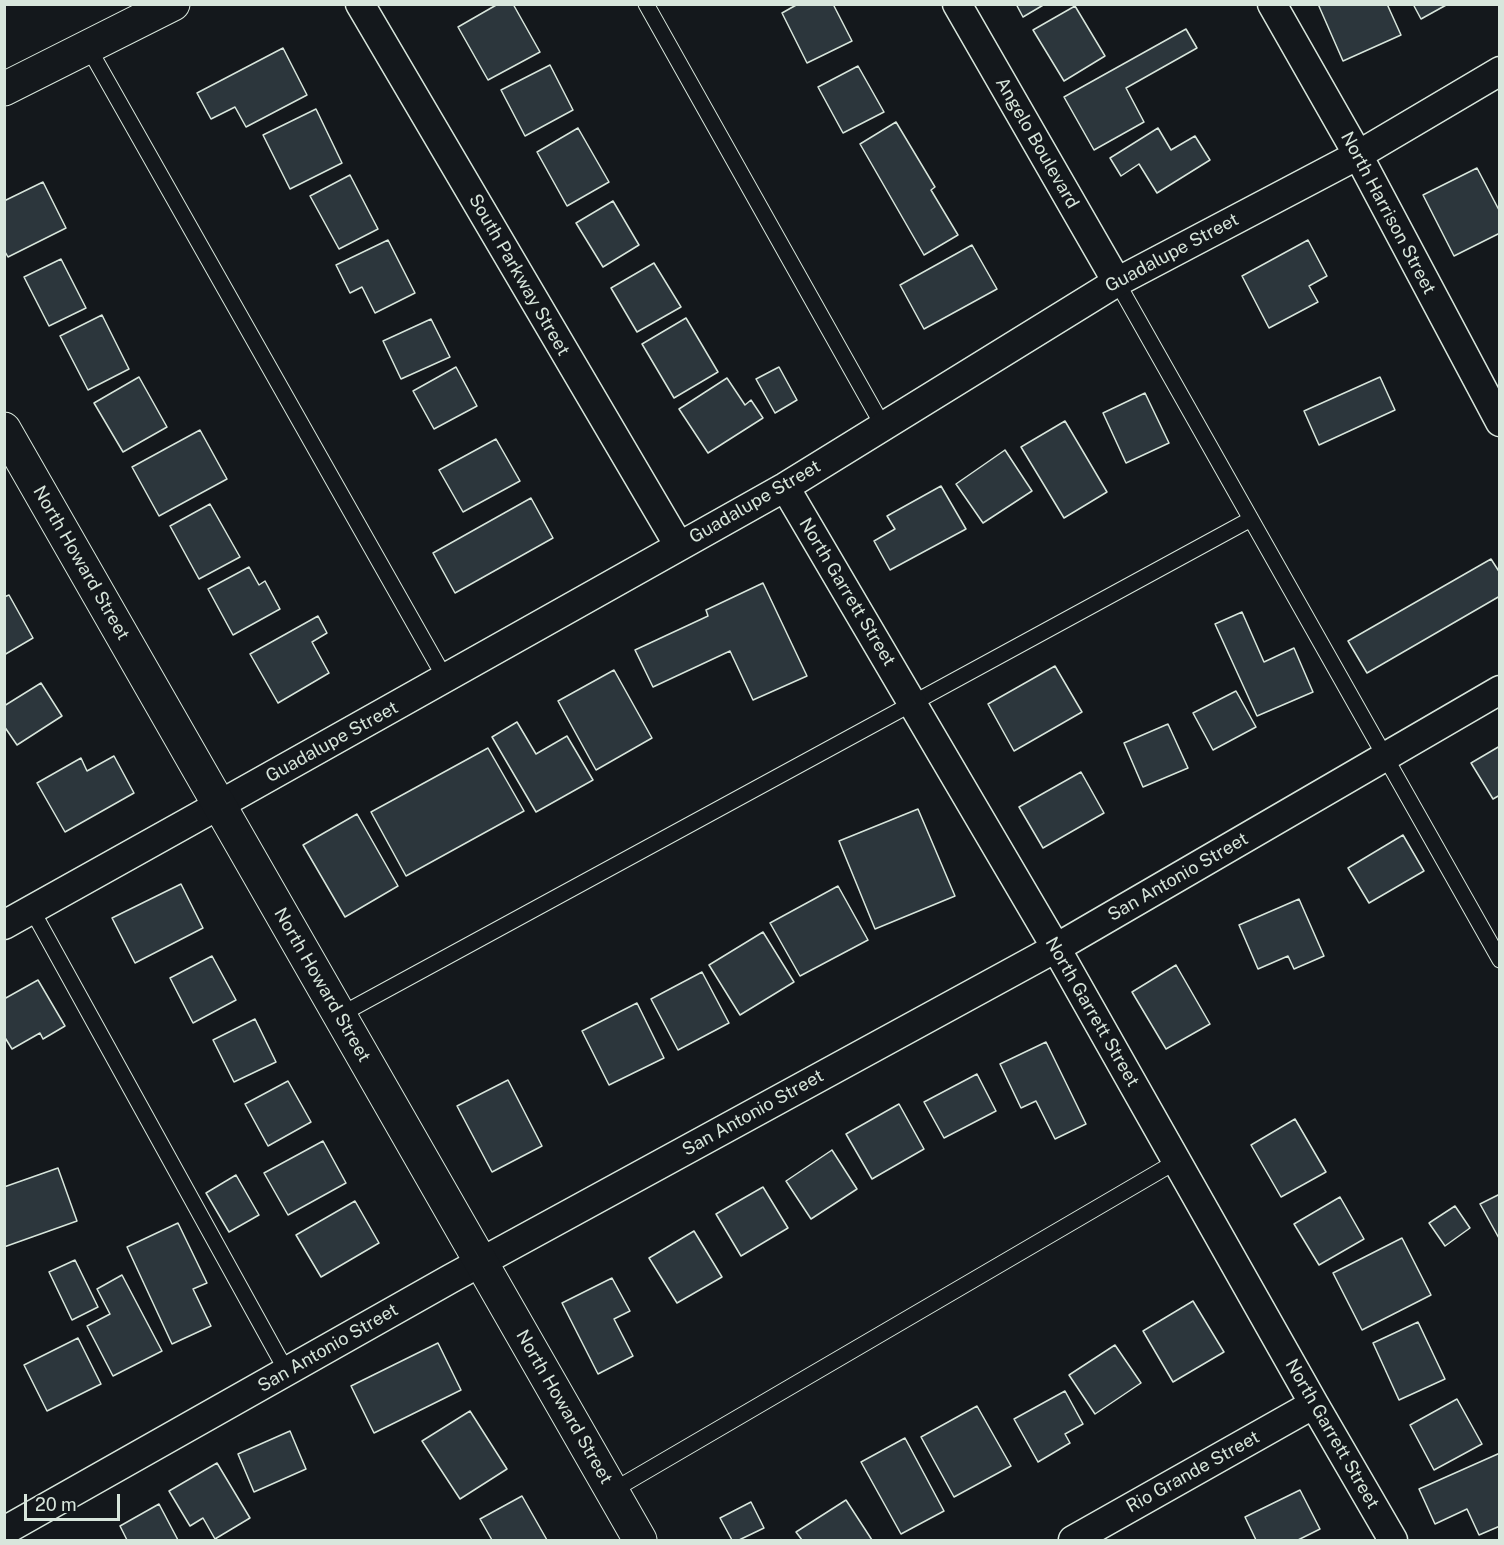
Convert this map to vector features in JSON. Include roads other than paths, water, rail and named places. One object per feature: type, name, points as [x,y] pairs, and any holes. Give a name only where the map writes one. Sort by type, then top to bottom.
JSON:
[{"type":"street","points":[[4,89],[173,4]]},
{"type":"street","name":"South Parkway Street","points":[[360,4],[679,546]]},
{"type":"street","name":"Angelo Boulevard","points":[[957,4],[1117,282]]},
{"type":"street","name":"North Harrison Street","points":[[1272,4],[1358,155],[1500,422]]},
{"type":"street","name":"Guadalupe Street","points":[[4,925],[784,487],[1117,282],[1358,155],[1500,71]]},
{"type":"street","name":"North Howard Street","points":[[4,429],[640,1540]]},
{"type":"street","name":"North Garrett Street","points":[[784,487],[1056,948],[1393,1540]]},
{"type":"street","name":"San Antonio Street","points":[[4,1531],[481,1262],[1056,948],[1500,690]]},
{"type":"street","name":"Rio Grande Street","points":[[1073,1540],[1314,1404]]},
{"type":"lane","points":[[646,4],[883,426]]},
{"type":"lane","points":[[88,47],[445,678]]},
{"type":"lane","points":[[1117,282],[1500,960]]},
{"type":"lane","points":[[340,1015],[1251,519]]},
{"type":"lane","points":[[32,910],[287,1372]]},
{"type":"lane","points":[[612,1491],[1177,1161]]}]
